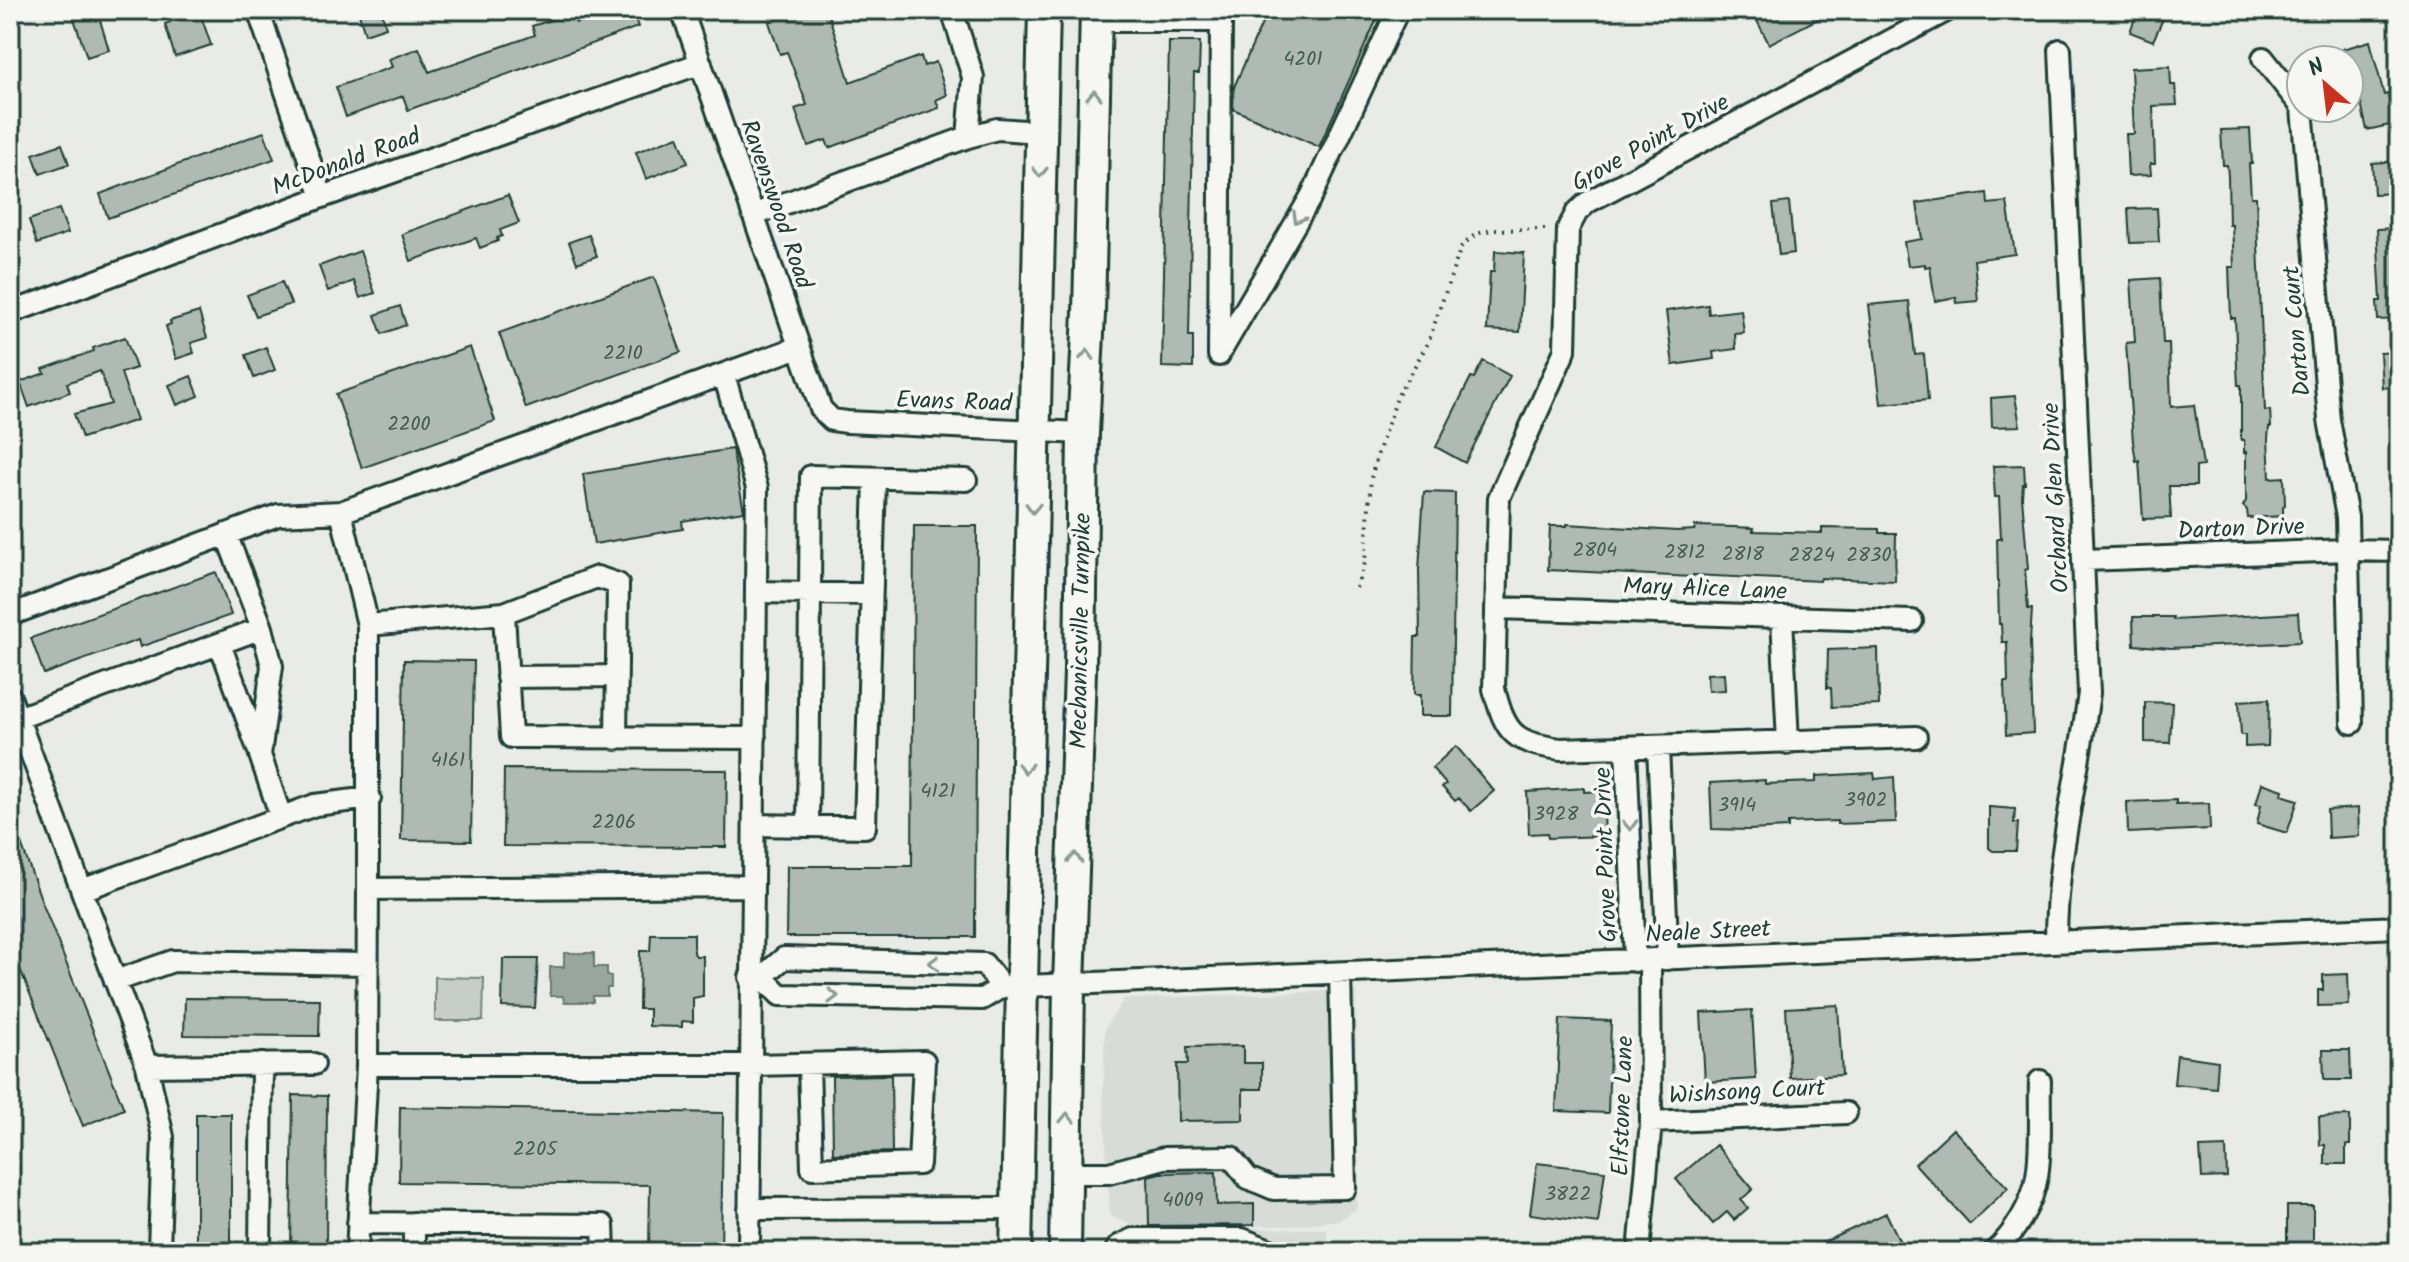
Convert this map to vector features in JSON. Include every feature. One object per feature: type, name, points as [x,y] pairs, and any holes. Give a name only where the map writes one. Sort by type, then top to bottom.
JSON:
[{"type":"highway","name":"Mechanicsville Turnpike","points":[[1016,1252],[1011,986],[1034,430],[1044,10]]},
{"type":"highway","name":"Mechanicsville Turnpike","points":[[1065,1252],[1069,985],[1079,718],[1083,433],[1096,15]]},
{"type":"street","points":[[258,10],[322,197]]},
{"type":"street","name":"Ravenswood Road","points":[[682,10],[799,347],[825,413]]},
{"type":"street","points":[[952,10],[973,77],[968,137]]},
{"type":"street","points":[[1096,15],[1227,16],[1219,355],[1312,195],[1398,10]]},
{"type":"street","name":"Grove Point Drive","points":[[1916,737],[1560,749],[1528,744],[1512,732],[1499,710],[1494,689],[1499,498],[1565,350],[1568,229],[1577,212],[1588,202],[1948,10]]},
{"type":"street","name":"Orchard Glen Drive","points":[[2056,941],[2056,900],[2066,817],[2080,760],[2089,693],[2060,50]]},
{"type":"street","name":"Darton Court","points":[[2263,58],[2285,86]]},
{"type":"street","name":"McDonald Road","points":[[10,313],[322,197],[701,63]]},
{"type":"street","name":"Darton Court","points":[[2303,124],[2329,420],[2347,517],[2352,723]]},
{"type":"street","points":[[753,215],[968,137],[997,129],[1041,132]]},
{"type":"street","points":[[10,615],[278,515],[341,512],[799,347]]},
{"type":"street","points":[[724,375],[757,488],[753,886],[756,977],[751,1065],[749,1252]]},
{"type":"street","name":"Evans Road","points":[[825,413],[832,420],[847,422],[1083,433]]},
{"type":"street","points":[[808,826],[811,476],[966,480]]},
{"type":"street","points":[[754,825],[865,827],[875,478]]},
{"type":"street","points":[[341,512],[368,625],[367,1065],[357,1252]]},
{"type":"street","points":[[226,534],[262,628],[272,666],[260,755]]},
{"type":"street","name":"Darton Drive","points":[[2085,560],[2347,550],[2399,551]]},
{"type":"street","points":[[368,625],[504,613],[597,577],[618,584],[616,739]]},
{"type":"street","points":[[756,592],[871,594]]},
{"type":"street","name":"Mary Alice Lane","points":[[1496,608],[1912,621]]},
{"type":"street","points":[[504,613],[511,737],[755,738]]},
{"type":"street","points":[[1782,617],[1788,743]]},
{"type":"street","points":[[18,718],[262,628]]},
{"type":"street","points":[[220,644],[281,817]]},
{"type":"street","points":[[507,677],[616,676]]},
{"type":"street","points":[[10,697],[147,1066],[163,1137],[161,1252]]},
{"type":"street","name":"Grove Point Drive","points":[[1626,747],[1651,960]]},
{"type":"street","points":[[1651,960],[1658,747]]},
{"type":"street","points":[[82,890],[315,805],[370,798]]},
{"type":"street","points":[[368,889],[753,886]]},
{"type":"street","name":"Neale Street","points":[[756,977],[780,995],[982,999],[1011,986],[2399,927]]},
{"type":"street","points":[[756,977],[784,958],[984,964],[1011,986]]},
{"type":"street","name":"Elfstone Lane","points":[[1639,1252],[1651,1122],[1651,960]]},
{"type":"street","points":[[115,981],[173,961],[367,964]]},
{"type":"street","points":[[1066,1173],[1109,1173],[1164,1158],[1231,1157],[1248,1178],[1274,1189],[1345,1188],[1340,973]]},
{"type":"street","points":[[367,1065],[809,1065],[924,1061],[919,1164],[812,1168],[809,1065]]},
{"type":"street","points":[[260,1252],[262,1064]]},
{"type":"street","points":[[147,1066],[314,1064]]},
{"type":"street","points":[[1994,1252],[2009,1239],[2026,1209],[2037,1177],[2040,1081]]},
{"type":"street","name":"Wishsong Court","points":[[1651,1122],[1846,1113]]},
{"type":"street","points":[[749,1209],[1016,1208]]},
{"type":"street","points":[[358,1223],[603,1225],[604,1252]]},
{"type":"street","points":[[414,1223],[414,1252]]},
{"type":"street","points":[[1115,1252],[1119,1246],[1133,1239],[1237,1238],[1275,1252]]},
{"type":"path","points":[[1356,588],[1365,563],[1371,478],[1377,456],[1398,395],[1428,343],[1461,247],[1476,234],[1491,230],[1568,229]]},
{"type":"shaded area","points":[[564,953],[594,953],[594,967],[607,967],[607,976],[611,976],[607,996],[593,996],[593,1002],[564,1002],[563,996],[550,996],[550,967],[564,967]]},
{"type":"shaded area","points":[[435,977],[484,978],[483,1021],[435,1021]]},
{"type":"shaded area","points":[[1356,990],[1357,1208],[1340,1220],[1288,1226],[1148,1226],[1133,1225],[1110,1216],[1103,1092],[1105,1028],[1124,999]]},
{"type":"shaded area","points":[[1122,1227],[1327,1229],[1327,1252],[1102,1252]]},
{"type":"building","points":[[71,10],[97,10],[109,50],[87,57]]},
{"type":"building","points":[[182,10],[199,10],[211,45],[175,57],[165,24],[184,16]]},
{"type":"building","points":[[358,10],[381,10],[386,27],[365,34]]},
{"type":"building","points":[[613,10],[632,10],[638,27],[408,110],[403,96],[346,117],[336,87],[392,67],[389,59],[419,48],[429,72],[535,35],[532,26],[570,15],[576,23]]},
{"type":"building","points":[[773,10],[827,10],[850,82],[921,56],[924,66],[936,62],[947,95],[936,100],[939,108],[829,148],[826,140],[808,146],[795,109],[807,105],[787,52],[780,54],[769,22],[776,19]]},
{"type":"building","points":[[1268,10],[1381,10],[1319,147],[1233,109],[1234,87]]},
{"type":"building","points":[[1763,10],[1835,10],[1769,44],[1754,15]]},
{"type":"building","points":[[2138,10],[2167,10],[2153,41],[2130,32]]},
{"type":"building","points":[[2370,41],[2384,95],[2388,94],[2394,124],[2367,130],[2365,44],[2360,44]]},
{"type":"building","points":[[1169,42],[1200,42],[1199,73],[1194,73],[1189,336],[1193,336],[1193,368],[1162,367]]},
{"type":"building","points":[[2170,66],[2177,105],[2153,106],[2155,164],[2150,164],[2151,175],[2128,176],[2126,134],[2134,134],[2131,68]]},
{"type":"building","points":[[2250,129],[2252,164],[2249,164],[2251,197],[2256,197],[2265,411],[2270,410],[2271,427],[2268,439],[2270,478],[2284,477],[2285,505],[2283,516],[2248,518],[2243,506],[2246,501],[2246,452],[2244,440],[2241,440],[2241,385],[2238,385],[2235,318],[2231,318],[2229,267],[2234,267],[2232,225],[2229,225],[2228,176],[2227,165],[2223,165],[2221,130]]},
{"type":"building","points":[[264,132],[274,159],[108,218],[100,194]]},
{"type":"building","points":[[678,136],[688,163],[646,179],[636,152]]},
{"type":"building","points":[[62,144],[69,164],[40,174],[33,154]]},
{"type":"building","points":[[2399,161],[2399,193],[2374,194],[2372,163]]},
{"type":"building","points":[[1987,193],[1988,204],[2007,202],[2015,254],[1974,260],[1978,301],[1957,303],[1956,297],[1935,301],[1930,266],[1908,266],[1904,242],[1922,239],[1917,203]]},
{"type":"building","points":[[508,195],[519,223],[500,230],[502,236],[497,238],[498,241],[480,248],[476,238],[411,261],[402,234]]},
{"type":"building","points":[[1789,202],[1794,253],[1779,255],[1773,204]]},
{"type":"building","points":[[2157,208],[2159,242],[2130,243],[2128,209]]},
{"type":"building","points":[[59,209],[68,233],[37,244],[29,220]]},
{"type":"building","points":[[2399,228],[2399,319],[2378,320],[2377,301],[2381,301],[2377,229]]},
{"type":"building","points":[[589,235],[597,256],[577,263],[569,242]]},
{"type":"building","points":[[360,251],[375,293],[360,298],[354,281],[328,291],[319,266]]},
{"type":"building","points":[[1495,251],[1524,253],[1520,332],[1487,330],[1490,272],[1494,272]]},
{"type":"building","points":[[654,277],[681,352],[526,408],[499,333]]},
{"type":"building","points":[[2160,278],[2163,343],[2169,343],[2171,407],[2194,405],[2203,466],[2196,467],[2196,486],[2169,486],[2171,518],[2143,519],[2139,460],[2136,461],[2133,442],[2126,343],[2135,342],[2131,280]]},
{"type":"building","points":[[282,282],[291,304],[256,316],[247,295]]},
{"type":"building","points":[[1909,301],[1915,355],[1924,354],[1928,400],[1881,404],[1869,305]]},
{"type":"building","points":[[1708,305],[1709,314],[1741,310],[1744,333],[1735,334],[1736,349],[1713,352],[1714,359],[1673,365],[1666,311]]},
{"type":"building","points":[[400,306],[406,325],[382,334],[375,315]]},
{"type":"building","points":[[199,312],[207,338],[191,343],[194,353],[176,359],[166,326],[171,324],[170,321]]},
{"type":"building","points":[[125,337],[136,368],[121,373],[137,420],[82,438],[74,414],[111,404],[100,371],[67,383],[70,392],[29,407],[20,382],[45,373],[43,369]]},
{"type":"building","points":[[266,347],[275,370],[254,378],[246,355]]},
{"type":"building","points":[[470,347],[495,421],[362,468],[336,394]]},
{"type":"building","points":[[2399,352],[2399,386],[2382,388],[2380,353]]},
{"type":"building","points":[[1483,361],[1510,376],[1465,463],[1436,447],[1471,377],[1474,378]]},
{"type":"building","points":[[191,376],[199,396],[177,405],[169,385]]},
{"type":"building","points":[[2015,396],[2020,426],[1992,427],[1991,398]]},
{"type":"building","points":[[732,449],[744,511],[682,521],[683,529],[594,544],[583,474]]},
{"type":"building","points":[[2024,465],[2022,497],[2028,569],[2025,570],[2028,609],[2032,609],[2033,733],[2006,735],[2004,682],[2008,682],[2007,642],[2002,642],[1999,624],[1997,539],[2001,539],[1999,497],[1995,497],[1993,466]]},
{"type":"building","points":[[1424,492],[1455,493],[1452,716],[1420,716],[1420,695],[1414,695],[1415,637],[1420,637],[1419,570]]},
{"type":"building","points":[[1567,524],[1677,531],[1695,530],[1695,526],[1822,533],[1822,528],[1879,529],[1879,533],[1896,533],[1895,581],[1693,577],[1548,570],[1550,526]]},
{"type":"building","points":[[914,526],[977,526],[975,937],[786,937],[787,866],[912,866]]},
{"type":"building","points":[[216,572],[231,615],[140,647],[138,640],[44,674],[31,638]]},
{"type":"building","points":[[2298,613],[2300,642],[2171,648],[2134,645],[2133,617],[2173,617],[2173,620]]},
{"type":"building","points":[[1878,648],[1879,705],[1832,707],[1831,688],[1827,688],[1828,650]]},
{"type":"building","points":[[404,660],[474,661],[471,841],[401,840]]},
{"type":"building","points":[[1724,673],[1725,690],[1708,691],[1707,674]]},
{"type":"building","points":[[2269,699],[2268,746],[2245,747],[2245,735],[2241,735],[2239,701]]},
{"type":"building","points":[[2145,702],[2172,703],[2170,743],[2145,742]]},
{"type":"building","points":[[1456,746],[1494,791],[1471,811],[1459,798],[1455,801],[1442,787],[1446,784],[1432,768]]},
{"type":"building","points":[[504,769],[727,770],[726,847],[503,846]]},
{"type":"building","points":[[1874,773],[1875,779],[1894,777],[1896,822],[1837,824],[1837,821],[1788,823],[1788,828],[1712,829],[1710,783],[1765,780],[1765,784],[1816,782],[1816,776]]},
{"type":"building","points":[[2262,783],[2283,790],[2282,795],[2298,800],[2287,833],[2257,824],[2261,805],[2256,804]]},
{"type":"building","points":[[1584,788],[1584,792],[1603,791],[1605,836],[1548,838],[1547,833],[1529,834],[1527,792]]},
{"type":"building","points":[[2176,800],[2176,804],[2209,803],[2210,829],[2128,833],[2127,802]]},
{"type":"building","points":[[1989,807],[2015,809],[2014,823],[2018,823],[2016,851],[1993,851],[1989,848]]},
{"type":"building","points":[[2358,808],[2359,836],[2328,838],[2327,810]]},
{"type":"building","points":[[12,818],[124,1109],[83,1126],[10,944]]},
{"type":"building","points":[[651,934],[694,934],[694,953],[703,956],[703,996],[693,998],[693,1022],[682,1021],[682,1027],[649,1026],[649,1009],[639,1009],[640,951],[650,951]]},
{"type":"building","points":[[503,959],[538,959],[535,1008],[502,1007]]},
{"type":"building","points":[[2348,974],[2349,1005],[2318,1006],[2318,990],[2323,990],[2323,975]]},
{"type":"building","points":[[185,998],[320,999],[319,1036],[184,1035]]},
{"type":"building","points":[[1838,1005],[1842,1075],[1790,1078],[1786,1008]]},
{"type":"building","points":[[1752,1010],[1756,1079],[1705,1082],[1701,1013]]},
{"type":"building","points":[[1560,1019],[1611,1021],[1608,1113],[1556,1111]]},
{"type":"building","points":[[1243,1046],[1243,1063],[1262,1063],[1262,1089],[1243,1089],[1243,1120],[1178,1121],[1177,1064],[1188,1064],[1187,1047]]},
{"type":"building","points":[[2323,1050],[2350,1050],[2351,1080],[2324,1080]]},
{"type":"building","points":[[2177,1055],[2218,1061],[2216,1088],[2174,1084]]},
{"type":"building","points":[[891,1075],[892,1152],[833,1154],[832,1076]]},
{"type":"building","points":[[293,1095],[327,1096],[326,1251],[291,1251]]},
{"type":"building","points":[[400,1107],[723,1113],[721,1252],[649,1252],[650,1185],[399,1182]]},
{"type":"building","points":[[196,1114],[231,1114],[231,1252],[196,1251]]},
{"type":"building","points":[[2350,1116],[2350,1145],[2346,1145],[2346,1164],[2325,1164],[2325,1145],[2320,1145],[2319,1117]]},
{"type":"building","points":[[1953,1129],[2008,1188],[1970,1224],[1915,1164]]},
{"type":"building","points":[[1716,1145],[1753,1189],[1741,1200],[1748,1208],[1734,1220],[1727,1212],[1713,1224],[1676,1179]]},
{"type":"building","points":[[2226,1147],[2227,1177],[2202,1178],[2200,1148]]},
{"type":"building","points":[[1537,1163],[1605,1171],[1598,1223],[1530,1214]]},
{"type":"building","points":[[1216,1172],[1217,1205],[1254,1204],[1254,1225],[1149,1226],[1148,1176]]},
{"type":"building","points":[[2287,1206],[2313,1206],[2313,1246],[2287,1246]]},
{"type":"building","points":[[1886,1213],[1905,1252],[1803,1252]]}]
